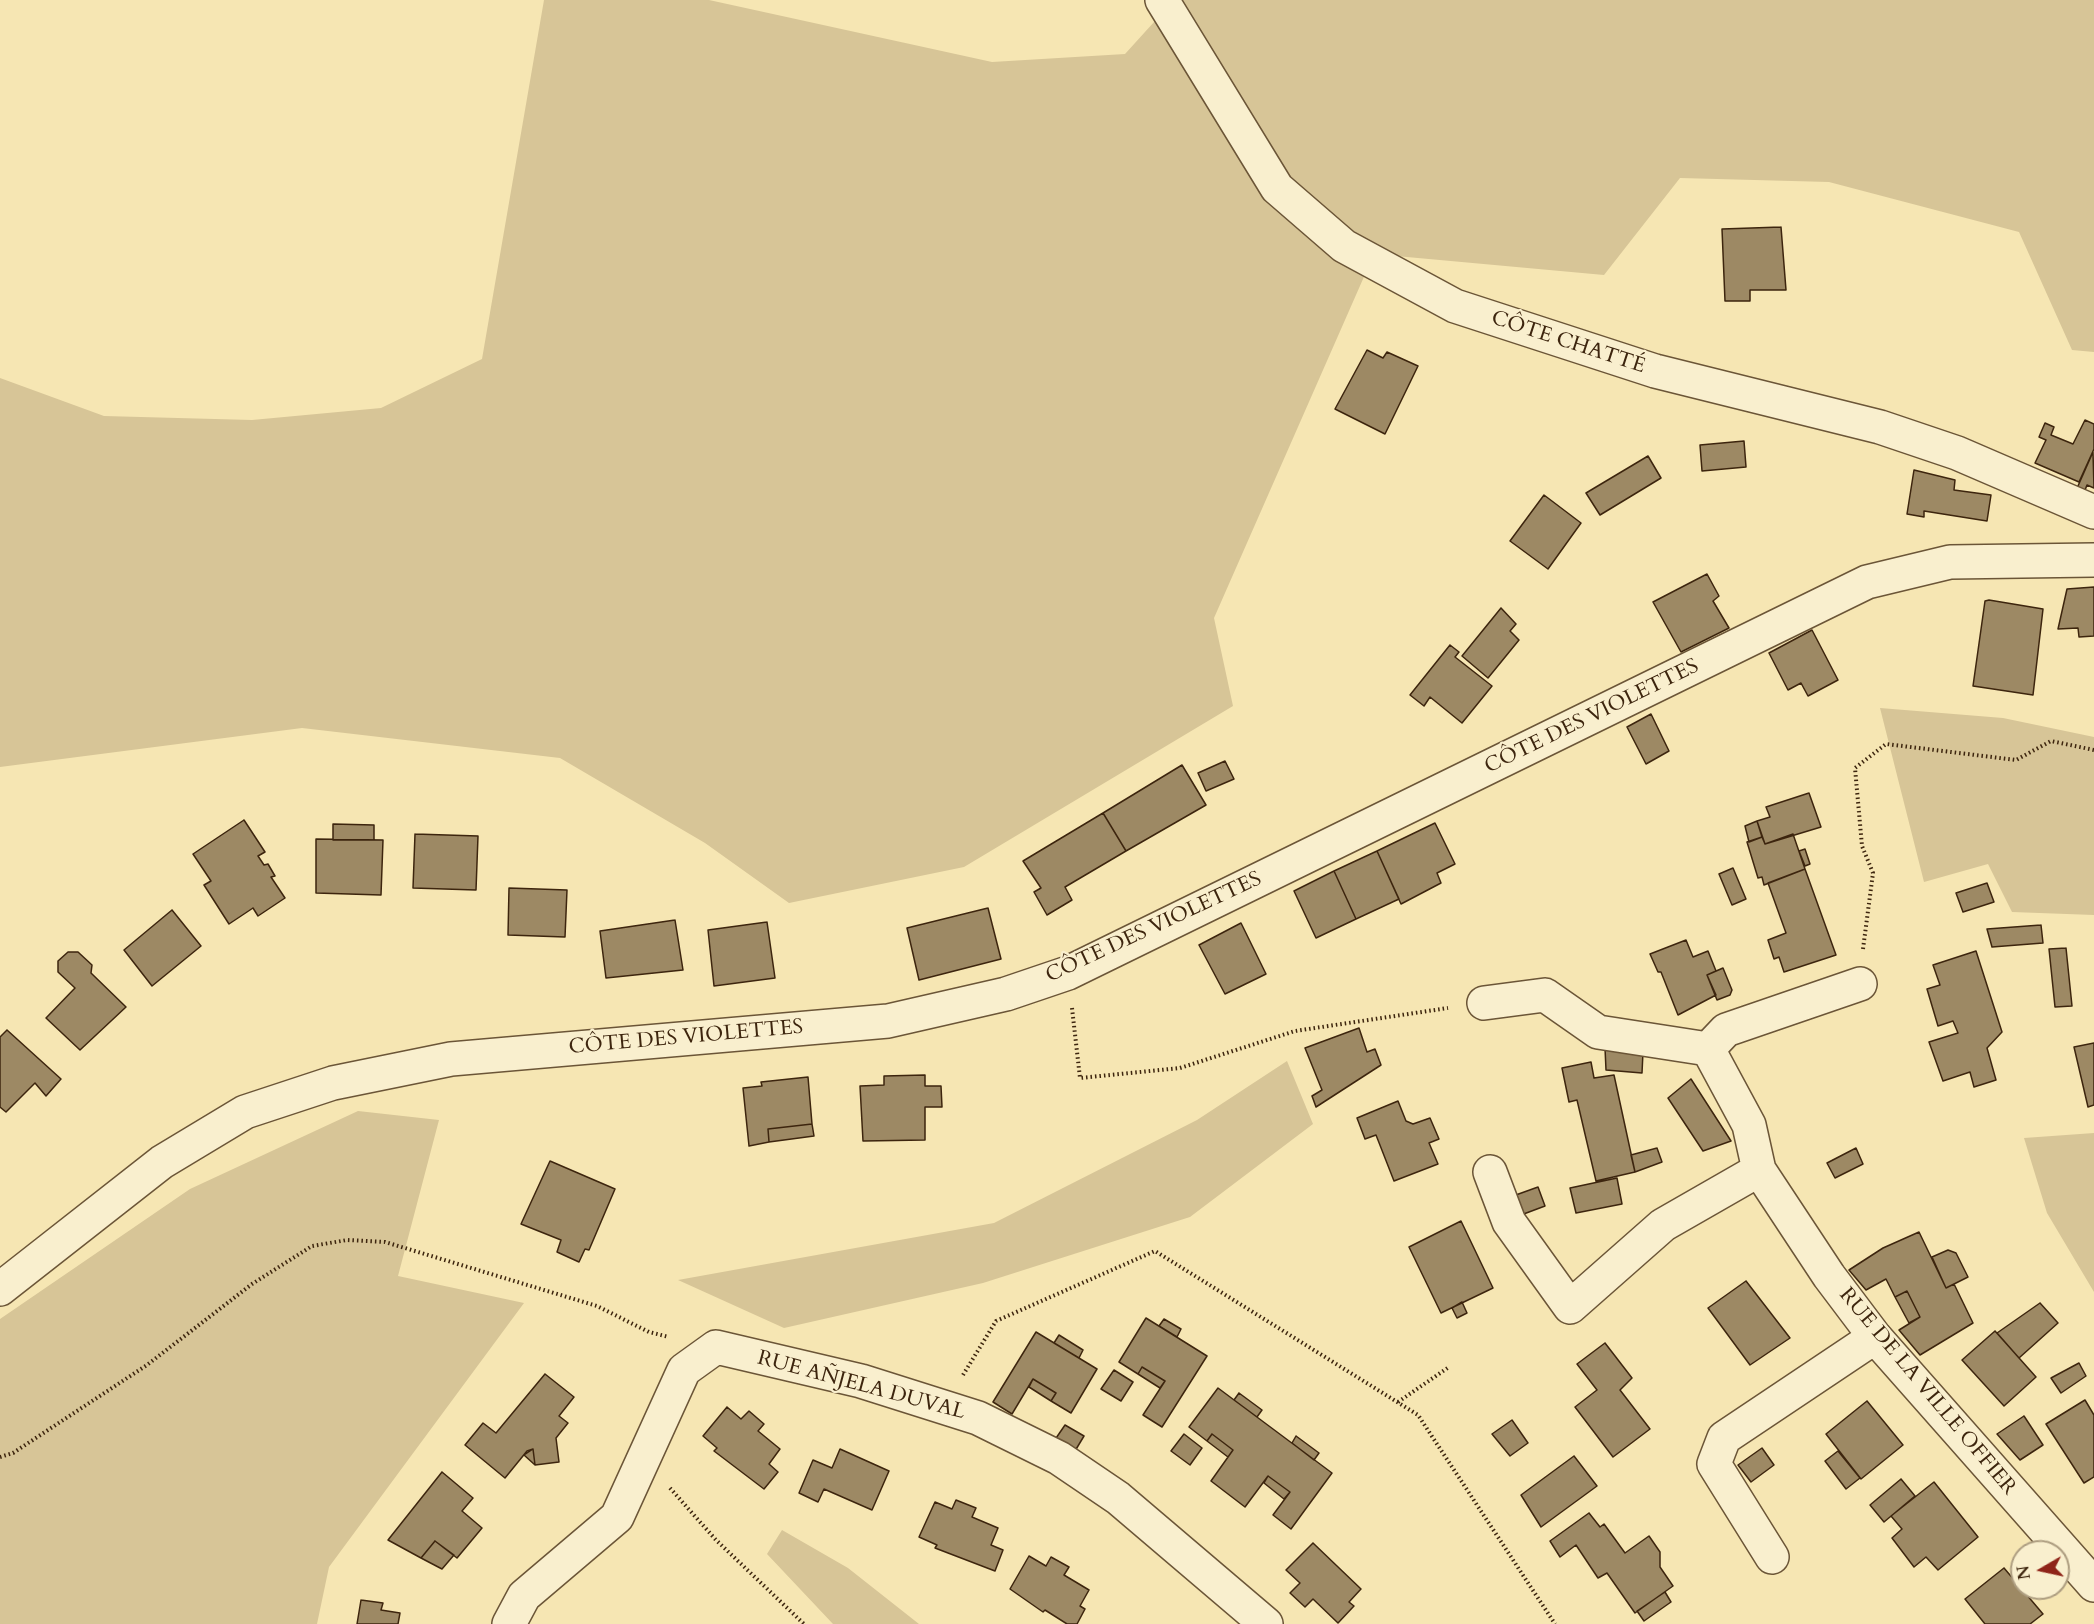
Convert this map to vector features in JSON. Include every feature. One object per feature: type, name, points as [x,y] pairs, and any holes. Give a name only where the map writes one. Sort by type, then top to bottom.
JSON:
[{"type":"street","name":"CÔTE CHATTÉ","points":[[1162,0],[1277,188],[1344,246],[1455,306],[1655,371],[1880,427],[1958,453],[2094,512]]},
{"type":"street","name":"CÔTE DES VIOLETTES","points":[[0,1289],[171,1157],[245,1112],[333,1083],[451,1059],[888,1021],[1006,994],[1068,973],[1867,582],[1950,562],[2094,560]]},
{"type":"street","points":[[1485,1003],[1545,995],[1598,1032],[1708,1049],[1726,1030],[1860,984]]},
{"type":"street","name":"RUE DE LA VILLE OFFIER","points":[[1708,1049],[1749,1125],[1759,1170],[1828,1276],[1875,1337],[2094,1585]]},
{"type":"street","points":[[1490,1172],[1509,1222],[1570,1307],[1663,1225],[1759,1170]]},
{"type":"street","points":[[1772,1557],[1714,1464],[1724,1438],[1875,1337]]},
{"type":"street","points":[[509,1624],[524,1596],[616,1517],[684,1370],[716,1347]]},
{"type":"street","name":"RUE AÑJELA DUVAL","points":[[716,1347],[861,1381],[978,1418],[1069,1464],[1119,1498],[1266,1624]]},
{"type":"path","points":[[1860,984],[1873,873],[1862,846],[1855,768],[1886,744],[2016,760],[2051,741],[2094,750]]},
{"type":"path","points":[[1068,973],[1080,1078],[1180,1068],[1295,1031],[1485,1003]]},
{"type":"path","points":[[0,1457],[13,1454],[147,1365],[272,1271],[312,1246],[346,1240],[385,1242],[597,1306],[649,1332],[716,1347]]},
{"type":"path","points":[[945,1408],[996,1321],[1155,1251],[1418,1415],[1555,1624]]},
{"type":"path","points":[[1398,1402],[1449,1367]]},
{"type":"path","points":[[643,1460],[716,1540],[804,1624]]},
{"type":"shaded area","points":[[544,0],[709,0],[992,62],[1125,54],[1174,0],[2094,0],[2094,352],[2072,350],[2019,232],[1829,182],[1680,178],[1604,275],[1374,254],[1214,618],[1233,706],[964,867],[789,903],[705,843],[560,758],[302,728],[0,767],[0,378],[104,416],[252,420],[381,408],[482,359]]},
{"type":"shaded area","points":[[1880,708],[2003,718],[2094,737],[2094,915],[2012,912],[1988,864],[1924,882]]},
{"type":"shaded area","points":[[1287,1061],[1313,1124],[1190,1217],[983,1283],[784,1328],[678,1280],[994,1223],[1197,1120]]},
{"type":"shaded area","points":[[358,1111],[439,1120],[398,1276],[524,1303],[329,1567],[317,1624],[0,1624],[0,1319],[190,1189]]},
{"type":"shaded area","points":[[2094,1133],[2094,1292],[2047,1213],[2024,1138]]},
{"type":"shaded area","points":[[782,1530],[848,1568],[919,1624],[833,1624],[767,1554]]},
{"type":"building","points":[[1781,227],[1786,290],[1750,290],[1750,301],[1725,301],[1722,229]]},
{"type":"building","points":[[1367,350],[1383,358],[1387,352],[1418,366],[1385,434],[1335,409]]},
{"type":"building","points":[[2085,420],[2094,424],[2094,449],[2079,482],[2035,463],[2046,440],[2039,437],[2045,423],[2054,427],[2051,435],[2073,444]]},
{"type":"building","points":[[1744,441],[1746,467],[1702,471],[1700,445]]},
{"type":"building","points":[[2093,452],[2094,488],[2087,485],[2082,498],[2074,495]]},
{"type":"building","points":[[1648,456],[1661,478],[1600,515],[1586,493]]},
{"type":"building","points":[[1914,470],[1955,480],[1954,490],[1991,495],[1987,521],[1924,511],[1924,517],[1907,514]]},
{"type":"building","points":[[1544,495],[1581,523],[1548,569],[1510,541]]},
{"type":"building","points":[[1707,574],[1719,596],[1713,601],[1729,628],[1681,652],[1653,602]]},
{"type":"building","points":[[2094,587],[2094,636],[2079,637],[2078,628],[2058,629],[2067,589]]},
{"type":"building","points":[[1985,601],[2043,609],[2033,695],[1973,686]]},
{"type":"building","points":[[1501,608],[1516,624],[1510,631],[1519,640],[1488,678],[1462,656]]},
{"type":"building","points":[[1812,630],[1838,680],[1808,696],[1801,683],[1788,690],[1769,653]]},
{"type":"building","points":[[1450,645],[1459,652],[1455,657],[1492,686],[1462,723],[1430,697],[1424,706],[1410,695]]},
{"type":"building","points":[[1651,714],[1669,751],[1646,764],[1627,727]]},
{"type":"building","points":[[1225,761],[1234,779],[1206,791],[1198,773]]},
{"type":"building","points":[[1182,765],[1206,805],[1126,851],[1103,813]]},
{"type":"building","points":[[1809,793],[1821,827],[1765,844],[1757,821],[1770,817],[1766,807]]},
{"type":"building","points":[[1103,813],[1126,851],[1065,887],[1072,900],[1047,915],[1034,892],[1041,888],[1023,861]]},
{"type":"building","points":[[244,820],[265,852],[258,856],[264,865],[268,864],[275,876],[271,877],[285,898],[258,916],[253,908],[229,924],[204,885],[211,881],[193,854]]},
{"type":"building","points":[[1757,821],[1762,837],[1749,842],[1745,826]]},
{"type":"building","points":[[1435,823],[1455,864],[1437,873],[1441,883],[1401,904],[1377,851]]},
{"type":"building","points":[[333,824],[374,825],[374,840],[333,840]]},
{"type":"building","points":[[415,834],[478,836],[476,890],[413,888]]},
{"type":"building","points":[[1793,834],[1805,869],[1764,885],[1762,877],[1758,878],[1747,842],[1762,837],[1765,844]]},
{"type":"building","points":[[316,839],[383,840],[381,895],[316,893]]},
{"type":"building","points":[[1805,849],[1810,864],[1805,866],[1799,851]]},
{"type":"building","points":[[1377,851],[1399,899],[1356,919],[1334,871]]},
{"type":"building","points":[[1733,868],[1746,899],[1732,905],[1719,874]]},
{"type":"building","points":[[1805,869],[1836,955],[1784,972],[1779,957],[1774,959],[1768,940],[1786,933],[1768,883]]},
{"type":"building","points":[[1334,871],[1356,919],[1316,938],[1294,891]]},
{"type":"building","points":[[1987,883],[1994,902],[1963,912],[1956,893]]},
{"type":"building","points":[[509,888],[567,890],[565,937],[508,935]]},
{"type":"building","points":[[988,908],[1001,959],[919,980],[907,928]]},
{"type":"building","points":[[172,910],[201,946],[152,986],[124,950]]},
{"type":"building","points":[[675,920],[683,970],[606,978],[600,931]]},
{"type":"building","points":[[767,922],[775,978],[714,986],[708,930]]},
{"type":"building","points":[[1241,923],[1266,974],[1225,994],[1199,945]]},
{"type":"building","points":[[2041,925],[2043,943],[1992,947],[1987,929]]},
{"type":"building","points":[[1686,940],[1693,957],[1708,951],[1716,971],[1707,975],[1716,995],[1678,1015],[1661,972],[1658,972],[1650,954]]},
{"type":"building","points":[[2066,948],[2072,1006],[2055,1007],[2049,949]]},
{"type":"building","points":[[1976,951],[2002,1032],[1987,1048],[1996,1080],[1974,1087],[1970,1072],[1943,1081],[1929,1042],[1958,1033],[1953,1021],[1938,1026],[1927,989],[1940,985],[1933,965]]},
{"type":"building","points":[[68,952],[78,952],[92,965],[91,973],[126,1007],[80,1050],[46,1018],[75,988],[58,972],[58,961]]},
{"type":"building","points":[[1723,968],[1732,990],[1730,995],[1717,1000],[1707,975]]},
{"type":"building","points":[[1359,1028],[1367,1052],[1375,1049],[1381,1065],[1316,1107],[1312,1096],[1322,1090],[1305,1048]]},
{"type":"building","points":[[7,1030],[61,1079],[46,1096],[35,1083],[6,1112],[0,1107],[0,1037]]},
{"type":"building","points":[[2094,1043],[2094,1105],[2088,1107],[2074,1047]]},
{"type":"building","points":[[1605,1048],[1643,1052],[1642,1073],[1606,1070]]},
{"type":"building","points":[[1591,1062],[1594,1078],[1614,1075],[1635,1172],[1596,1181],[1577,1100],[1569,1102],[1562,1068]]},
{"type":"building","points":[[925,1075],[925,1086],[941,1086],[942,1107],[925,1107],[925,1140],[863,1141],[860,1086],[884,1085],[884,1076]]},
{"type":"building","points":[[808,1077],[812,1124],[768,1129],[769,1142],[749,1146],[743,1088],[762,1086],[761,1082]]},
{"type":"building","points":[[1691,1079],[1731,1141],[1703,1151],[1668,1098]]},
{"type":"building","points":[[1398,1101],[1406,1121],[1413,1124],[1430,1118],[1439,1139],[1429,1143],[1438,1164],[1394,1181],[1376,1135],[1365,1139],[1357,1118]]},
{"type":"building","points":[[812,1124],[814,1136],[769,1142],[768,1129]]},
{"type":"building","points":[[1657,1148],[1662,1162],[1635,1172],[1631,1155]]},
{"type":"building","points":[[1856,1148],[1863,1164],[1835,1178],[1827,1163]]},
{"type":"building","points":[[550,1161],[615,1189],[589,1250],[585,1249],[579,1262],[557,1252],[561,1240],[521,1224]]},
{"type":"building","points":[[1617,1178],[1622,1204],[1576,1213],[1570,1188]]},
{"type":"building","points":[[1538,1187],[1545,1206],[1521,1215],[1513,1196]]},
{"type":"building","points":[[1461,1221],[1493,1288],[1441,1313],[1409,1247]]},
{"type":"building","points":[[1919,1232],[1946,1288],[1954,1284],[1973,1323],[1920,1355],[1899,1330],[1920,1317],[1907,1291],[1895,1297],[1886,1279],[1866,1290],[1849,1270],[1883,1248]]},
{"type":"building","points":[[1948,1250],[1956,1253],[1968,1277],[1946,1288],[1932,1257]]},
{"type":"building","points":[[1746,1281],[1790,1338],[1750,1365],[1708,1308]]},
{"type":"building","points":[[1907,1291],[1920,1317],[1909,1323],[1895,1297]]},
{"type":"building","points":[[1462,1302],[1467,1313],[1457,1318],[1452,1308]]},
{"type":"building","points":[[2040,1303],[2058,1323],[2019,1358],[1997,1333]]},
{"type":"building","points":[[1146,1318],[1207,1356],[1162,1427],[1143,1415],[1165,1381],[1142,1367],[1138,1374],[1119,1362]]},
{"type":"building","points":[[1164,1319],[1181,1329],[1177,1337],[1159,1326]]},
{"type":"building","points":[[1995,1331],[2036,1377],[2004,1406],[1962,1360]]},
{"type":"building","points":[[1036,1332],[1097,1369],[1071,1413],[1051,1401],[1056,1393],[1033,1379],[1012,1414],[993,1402]]},
{"type":"building","points":[[1059,1335],[1083,1350],[1079,1358],[1054,1343]]},
{"type":"building","points":[[1605,1343],[1632,1378],[1620,1390],[1650,1429],[1613,1457],[1575,1407],[1597,1390],[1577,1364]]},
{"type":"building","points":[[2079,1363],[2086,1376],[2061,1393],[2051,1378]]},
{"type":"building","points":[[1142,1367],[1165,1381],[1160,1388],[1138,1374]]},
{"type":"building","points":[[1114,1370],[1133,1382],[1121,1401],[1101,1389]]},
{"type":"building","points":[[545,1374],[574,1397],[559,1416],[568,1423],[556,1438],[559,1462],[535,1465],[533,1449],[527,1451],[505,1478],[465,1445],[483,1423],[496,1433]]},
{"type":"building","points":[[1033,1379],[1056,1393],[1051,1401],[1029,1387]]},
{"type":"building","points":[[1218,1388],[1332,1473],[1291,1529],[1273,1515],[1290,1492],[1268,1476],[1245,1507],[1211,1481],[1233,1450],[1212,1434],[1207,1441],[1189,1427]]},
{"type":"building","points":[[1239,1393],[1262,1410],[1257,1417],[1234,1400]]},
{"type":"building","points":[[2085,1400],[2094,1415],[2094,1477],[2084,1483],[2046,1424]]},
{"type":"building","points":[[1867,1401],[1903,1445],[1861,1479],[1826,1434]]},
{"type":"building","points":[[727,1407],[741,1419],[749,1411],[764,1424],[758,1431],[780,1449],[769,1464],[778,1472],[764,1489],[714,1451],[717,1448],[703,1436]]},
{"type":"building","points":[[2024,1416],[2043,1445],[2020,1460],[1997,1434]]},
{"type":"building","points":[[1512,1420],[1528,1443],[1510,1456],[1492,1434]]},
{"type":"building","points":[[1065,1425],[1084,1436],[1072,1456],[1052,1444]]},
{"type":"building","points":[[1184,1434],[1202,1448],[1190,1465],[1171,1451]]},
{"type":"building","points":[[1212,1434],[1233,1450],[1228,1457],[1207,1441]]},
{"type":"building","points":[[1296,1436],[1319,1453],[1314,1460],[1292,1443]]},
{"type":"building","points":[[1762,1448],[1774,1465],[1751,1482],[1738,1465]]},
{"type":"building","points":[[533,1449],[535,1465],[524,1455]]},
{"type":"building","points":[[840,1449],[889,1471],[872,1510],[824,1489],[818,1502],[799,1493],[813,1460],[832,1468]]},
{"type":"building","points":[[1838,1451],[1860,1478],[1846,1489],[1825,1461]]},
{"type":"building","points":[[1574,1456],[1597,1486],[1541,1527],[1521,1495]]},
{"type":"building","points":[[442,1472],[473,1498],[462,1511],[482,1528],[457,1558],[435,1541],[421,1558],[388,1540]]},
{"type":"building","points":[[1268,1476],[1290,1492],[1284,1499],[1264,1483]]},
{"type":"building","points":[[1901,1479],[1915,1496],[1884,1522],[1870,1505]]},
{"type":"building","points":[[1934,1482],[1978,1537],[1938,1570],[1926,1557],[1914,1567],[1892,1538],[1902,1529],[1891,1516]]},
{"type":"building","points":[[956,1500],[976,1508],[972,1517],[998,1528],[991,1545],[1003,1550],[995,1571],[935,1548],[937,1545],[919,1537],[935,1502],[952,1509]]},
{"type":"building","points":[[1589,1513],[1600,1527],[1604,1524],[1625,1553],[1649,1536],[1660,1552],[1660,1567],[1673,1586],[1635,1613],[1607,1573],[1598,1578],[1576,1545],[1560,1557],[1550,1541]]},
{"type":"building","points":[[435,1541],[454,1555],[442,1569],[421,1558]]},
{"type":"building","points":[[1313,1543],[1361,1589],[1349,1602],[1354,1606],[1338,1623],[1313,1599],[1305,1607],[1290,1593],[1300,1583],[1286,1570]]},
{"type":"building","points":[[1029,1556],[1046,1566],[1051,1557],[1069,1567],[1064,1575],[1089,1590],[1080,1606],[1085,1609],[1077,1624],[1067,1624],[1045,1610],[1043,1612],[1010,1589]]},
{"type":"building","points":[[2004,1568],[2010,1575],[2010,1600],[2031,1600],[2043,1614],[2030,1624],[1985,1624],[1965,1599]]},
{"type":"building","points":[[1665,1592],[1671,1602],[1644,1621],[1637,1611]]},
{"type":"building","points":[[361,1600],[383,1603],[381,1610],[400,1613],[398,1624],[357,1624]]}]
